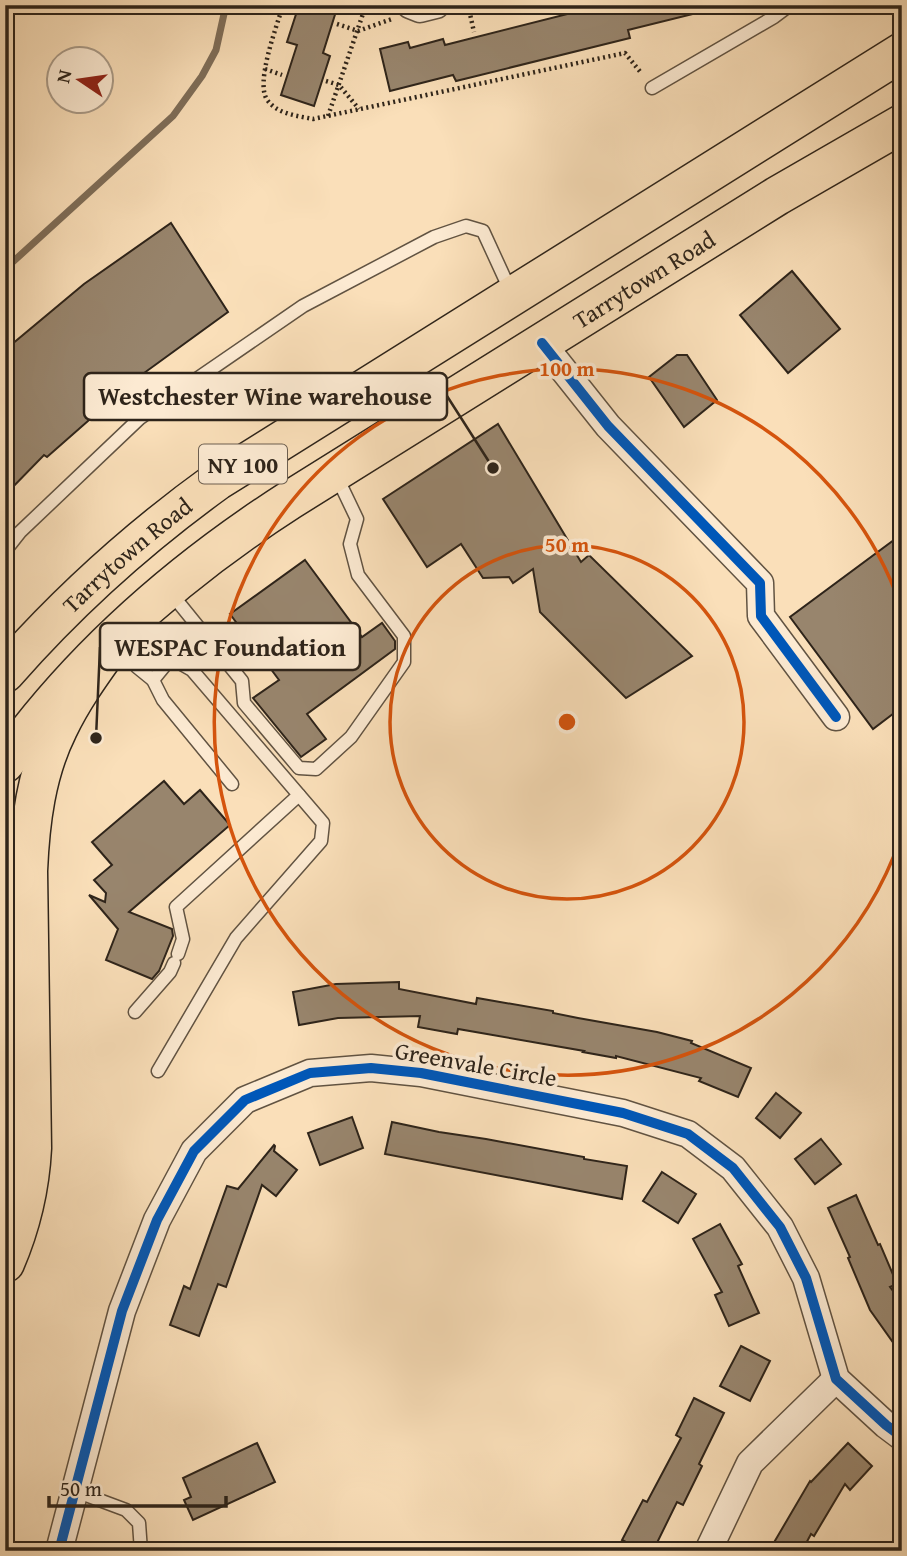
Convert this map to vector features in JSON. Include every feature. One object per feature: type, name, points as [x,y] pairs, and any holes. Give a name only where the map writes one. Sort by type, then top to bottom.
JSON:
[{"type":"main road","name":"Tarrytown Road","points":[[5,673],[54,618],[124,553],[182,506],[253,458],[902,52]]},
{"type":"main road","name":"Tarrytown Road","points":[[5,763],[62,693],[129,624],[167,589],[254,523],[777,196],[902,124]]},
{"type":"main road","points":[[513,295],[542,343]]},
{"type":"main road","points":[[5,1263],[24,1211],[33,1148],[28,871],[34,804],[57,731],[79,691],[129,624]]},
{"type":"street","points":[[542,343],[608,426],[760,583],[761,617],[835,717]]},
{"type":"street","name":"Greenvale Circle","points":[[59,1551],[122,1311],[157,1220],[194,1151],[245,1100],[310,1073],[371,1068],[421,1073],[623,1113],[688,1134],[733,1168],[780,1227],[806,1278],[836,1378]]},
{"type":"street","points":[[708,1551],[750,1463],[836,1378],[902,1437]]},
{"type":"lane","points":[[652,88],[790,5]]},
{"type":"lane","points":[[5,551],[20,532],[140,418],[303,306],[434,237],[466,226],[483,231],[513,295]]},
{"type":"lane","points":[[167,589],[242,681],[244,703],[299,768],[316,769],[351,737],[404,662],[404,636],[358,575],[350,544],[357,519],[335,472]]},
{"type":"lane","points":[[158,1071],[236,938],[321,841],[323,823],[192,670],[171,657],[156,633],[129,624],[127,654],[137,667],[153,680],[163,700],[232,783]]},
{"type":"lane","points":[[153,680],[171,657]]},
{"type":"lane","points":[[135,1012],[170,972],[176,959],[183,939],[176,906],[299,795]]},
{"type":"lane","points":[[75,1491],[126,1510],[139,1523],[141,1551]]},
{"type":"path","points":[[283,5],[265,69],[262,92],[267,101],[276,108],[292,115],[313,119],[625,53],[652,88]]},
{"type":"path","points":[[328,116],[366,5]]},
{"type":"path","points":[[468,5],[474,32]]},
{"type":"path","points":[[529,5],[531,15]]},
{"type":"path","points":[[337,24],[358,32],[422,7]]},
{"type":"path","points":[[265,69],[282,75]]},
{"type":"path","points":[[326,81],[339,85],[359,109]]},
{"type":"building","points":[[299,5],[338,5],[323,53],[330,56],[314,106],[281,95],[297,45],[287,42]]},
{"type":"building","points":[[603,5],[701,5],[701,12],[628,30],[630,38],[456,81],[453,75],[390,91],[380,49],[408,42],[410,48],[443,39],[445,45]]},
{"type":"building","points":[[171,223],[228,312],[111,397],[113,399],[47,457],[44,455],[5,495],[5,350],[84,284]]},
{"type":"building","points":[[792,271],[840,329],[788,373],[740,315]]},
{"type":"building","points":[[677,355],[687,355],[717,400],[684,427],[649,377]]},
{"type":"building","points":[[498,424],[581,562],[589,555],[692,656],[626,698],[540,612],[533,569],[513,583],[509,577],[483,578],[461,544],[427,567],[383,499]]},
{"type":"building","points":[[902,534],[902,707],[873,729],[790,617]]},
{"type":"building","points":[[305,560],[362,637],[382,623],[395,641],[395,649],[307,714],[326,739],[301,757],[253,698],[279,680],[230,614]]},
{"type":"building","points":[[164,781],[184,804],[200,790],[230,825],[129,912],[172,929],[173,936],[159,971],[152,979],[106,960],[118,929],[89,895],[105,902],[106,893],[94,880],[112,865],[92,842]]},
{"type":"building","points":[[399,982],[399,989],[476,1004],[477,998],[657,1032],[692,1041],[691,1043],[751,1068],[738,1097],[699,1081],[701,1078],[616,1056],[458,1029],[457,1034],[418,1027],[420,1016],[338,1018],[299,1025],[293,992],[336,984]]},
{"type":"building","points":[[776,1093],[801,1113],[780,1138],[756,1118]]},
{"type":"building","points":[[352,1117],[363,1148],[320,1165],[308,1133]]},
{"type":"building","points":[[392,1122],[627,1166],[622,1199],[385,1154]]},
{"type":"building","points":[[821,1139],[841,1164],[815,1184],[795,1159]]},
{"type":"building","points":[[274,1145],[274,1151],[297,1170],[276,1196],[262,1185],[226,1287],[218,1284],[199,1336],[170,1325],[184,1286],[190,1289],[227,1186],[238,1189]]},
{"type":"building","points":[[662,1172],[696,1194],[678,1223],[643,1201]]},
{"type":"building","points":[[856,1195],[897,1284],[890,1287],[902,1303],[902,1355],[870,1310],[828,1208]]},
{"type":"building","points":[[720,1224],[742,1264],[738,1266],[759,1313],[729,1326],[715,1295],[722,1292],[693,1239]]},
{"type":"building","points":[[741,1346],[770,1361],[750,1401],[720,1386]]},
{"type":"building","points":[[694,1398],[724,1413],[683,1505],[677,1502],[653,1551],[643,1551],[622,1540],[643,1500],[647,1502],[681,1438],[676,1435]]},
{"type":"building","points":[[257,1443],[275,1482],[193,1520],[184,1500],[191,1497],[183,1478]]},
{"type":"building","points":[[848,1443],[872,1466],[850,1490],[845,1484],[802,1551],[769,1551],[810,1481]]},
{"type":"waterway","points":[[5,269],[173,116],[202,76],[216,50],[226,5]]},
{"type":"cycle path","points":[[542,343],[608,426],[760,583],[761,616],[836,717]]},
{"type":"cycle path","points":[[59,1551],[122,1311],[157,1220],[194,1151],[245,1100],[310,1073],[371,1068],[421,1073],[623,1113],[688,1134],[733,1168],[780,1227],[806,1278],[836,1379],[902,1437]]},
{"type":"place","name":"Westchester Wine warehouse","points":[[493,468]]},
{"type":"place","name":"WESPAC Foundation","points":[[96,738]]}]
